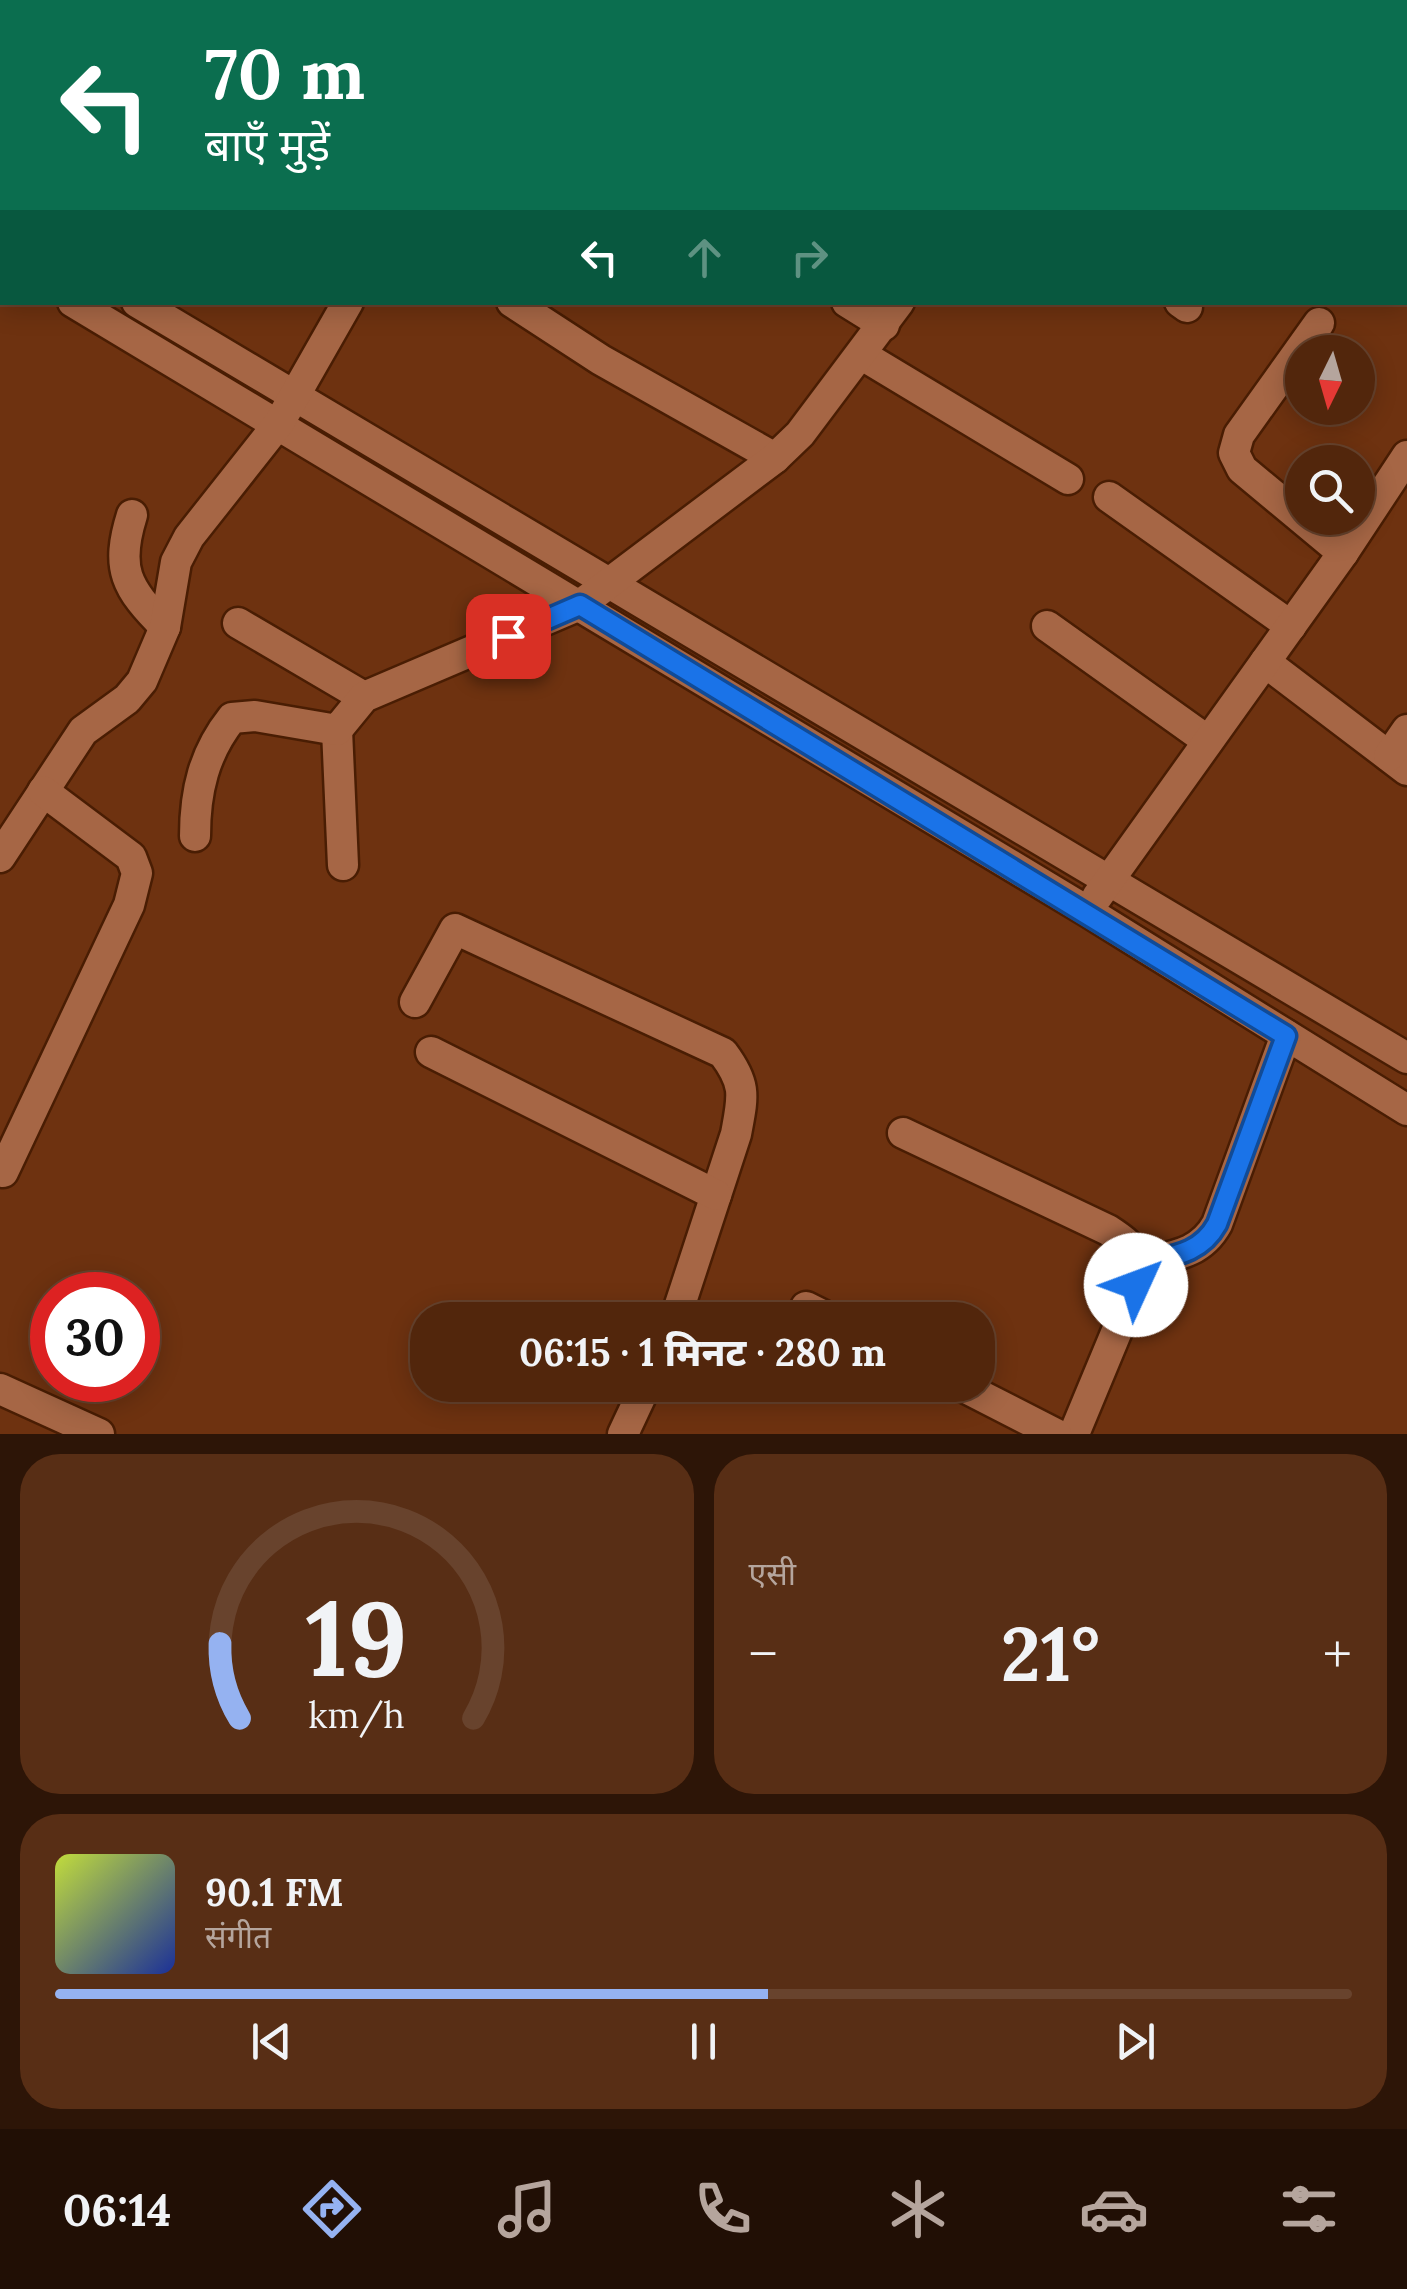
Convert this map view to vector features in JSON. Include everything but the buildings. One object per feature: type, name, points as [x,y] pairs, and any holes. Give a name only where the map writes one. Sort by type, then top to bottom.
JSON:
[{"type":"street","points":[[79,305],[1087,911],[1407,1110]]},
{"type":"street","points":[[143,305],[1407,1058]]},
{"type":"street","points":[[0,857],[83,731],[127,698],[142,681],[165,627],[176,562],[189,538],[279,424],[346,305]]},
{"type":"street","points":[[517,305],[601,360],[776,458]]},
{"type":"street","points":[[343,865],[336,730],[364,697],[580,605],[776,458],[800,434],[891,314],[858,305]]},
{"type":"street","points":[[1319,323],[1240,435],[1234,454],[1242,469],[1342,553]]},
{"type":"street","points":[[862,354],[1068,479]]},
{"type":"street","points":[[1087,911],[1407,456]]},
{"type":"street","points":[[1109,497],[1291,626]]},
{"type":"street","points":[[132,515],[123,543],[127,579],[140,603],[165,627]]},
{"type":"street","points":[[238,623],[364,697]]},
{"type":"street","points":[[1047,626],[1208,741]]},
{"type":"street","points":[[1265,662],[1398,763],[1407,730]]},
{"type":"street","points":[[195,836],[197,787],[218,736],[232,718],[255,716],[336,730]]},
{"type":"street","points":[[3,1172],[129,905],[136,873],[131,857],[43,790]]},
{"type":"street","points":[[415,1002],[455,929],[724,1053],[741,1076],[741,1105],[680,1302]]},
{"type":"street","points":[[1138,1264],[1188,1252],[1208,1241],[1286,1036]]},
{"type":"street","points":[[431,1052],[716,1195]]},
{"type":"street","points":[[902,1132],[1108,1230],[1129,1244],[1138,1264],[1136,1285],[1074,1434]]},
{"type":"street","points":[[0,1390],[99,1434]]},
{"type":"street","points":[[622,1434],[638,1402]]},
{"type":"street","points":[[993,1402],[1056,1434]]},
{"type":"route","points":[[508,636],[580,605],[1286,1036],[1208,1241],[1188,1252],[1138,1264],[1136,1285]]}]
